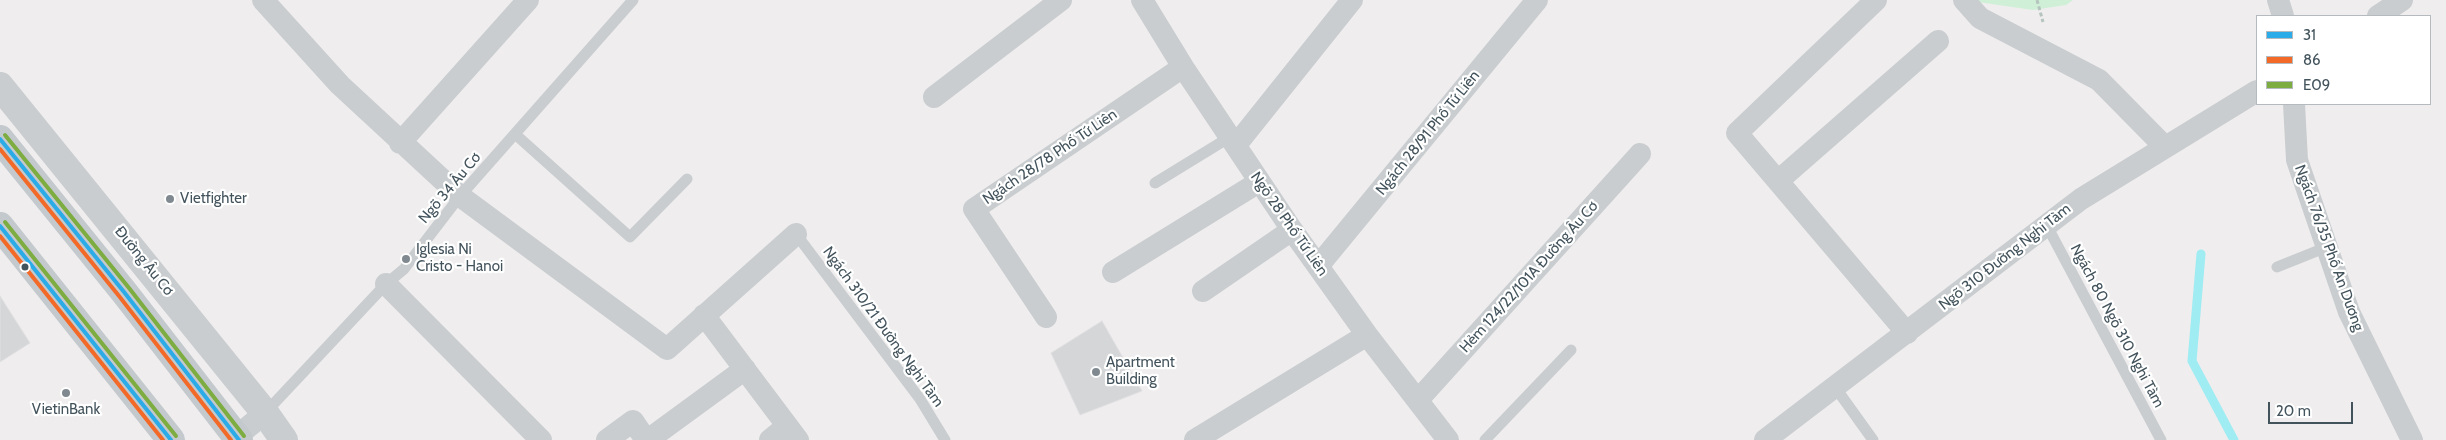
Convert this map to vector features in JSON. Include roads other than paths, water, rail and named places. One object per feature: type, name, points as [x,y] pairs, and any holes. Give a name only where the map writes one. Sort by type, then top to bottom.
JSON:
[{"type":"main road","points":[[0,139],[118,285],[237,438]]},
{"type":"main road","points":[[0,226],[171,440]]},
{"type":"street","points":[[263,0],[340,85],[400,143],[460,196],[667,349],[796,234]]},
{"type":"street","points":[[400,143],[528,0]]},
{"type":"street","points":[[934,97],[1061,0]]},
{"type":"street","points":[[1233,141],[1352,0]]},
{"type":"street","name":"Ngách 28/91 Phố Tứ Liên","points":[[1319,265],[1537,0]]},
{"type":"street","points":[[1876,0],[1738,133],[1907,333]]},
{"type":"street","points":[[1964,0],[1980,18],[2098,80],[2165,147]]},
{"type":"street","points":[[2278,0],[2283,15]]},
{"type":"street","points":[[2380,15],[2402,0]]},
{"type":"street","name":"Ngõ 28 Phố Tứ Liên","points":[[1150,3],[1183,67],[1259,182],[1367,334],[1418,400],[1439,437]]},
{"type":"street","points":[[1778,181],[1938,41]]},
{"type":"street","name":"Ngách 28/78 Phố Tứ Liên","points":[[1046,317],[974,209],[1183,67]]},
{"type":"street","name":"Đường Âu Cơ","points":[[0,86],[266,413],[284,440]]},
{"type":"street","name":"Ngõ 310 Đường Nghi Tàm","points":[[1765,440],[2081,199],[2256,92]]},
{"type":"street","name":"Ngách 76/35 Phố An Dương","points":[[2294,105],[2297,160],[2349,312],[2412,440]]},
{"type":"street","name":"Hẻm 124/22/101A Đường Âu Cơ","points":[[1418,400],[1640,154]]},
{"type":"street","points":[[1113,272],[1259,182]]},
{"type":"street","points":[[1203,291],[1292,230]]},
{"type":"street","points":[[386,284],[540,440]]},
{"type":"street","points":[[704,315],[793,433],[770,440]]},
{"type":"street","points":[[1195,440],[1367,334]]},
{"type":"street","points":[[607,440],[633,421],[647,440],[745,369]]},
{"type":"street","points":[[237,438],[266,413]]},
{"type":"lane","name":"Ngõ 34 Âu Cơ","points":[[266,413],[386,284],[404,269],[460,196],[633,0]]},
{"type":"lane","points":[[514,134],[630,237],[687,179]]},
{"type":"lane","points":[[1155,183],[1233,141]]},
{"type":"lane","name":"Ngách 80 Ngõ 310 Nghi Tàm","points":[[2047,226],[2161,440]]},
{"type":"lane","name":"Ngách 310/21 Đường Nghi Tàm","points":[[796,234],[920,399],[945,440]]},
{"type":"lane","points":[[2277,267],[2327,247]]},
{"type":"lane","points":[[1485,440],[1570,350]]},
{"type":"lane","points":[[1835,387],[1873,440]]},
{"type":"waterway","points":[[2201,254],[2192,361],[2234,440]]},
{"type":"place","name":"Vietfighter","points":[[170,199]]},
{"type":"place","name":"Iglesia Ni Cristo - Hanoi","points":[[406,259]]},
{"type":"place","name":"Apartment Building","points":[[1096,372]]},
{"type":"place","name":"VietinBank","points":[[66,393]]}]
